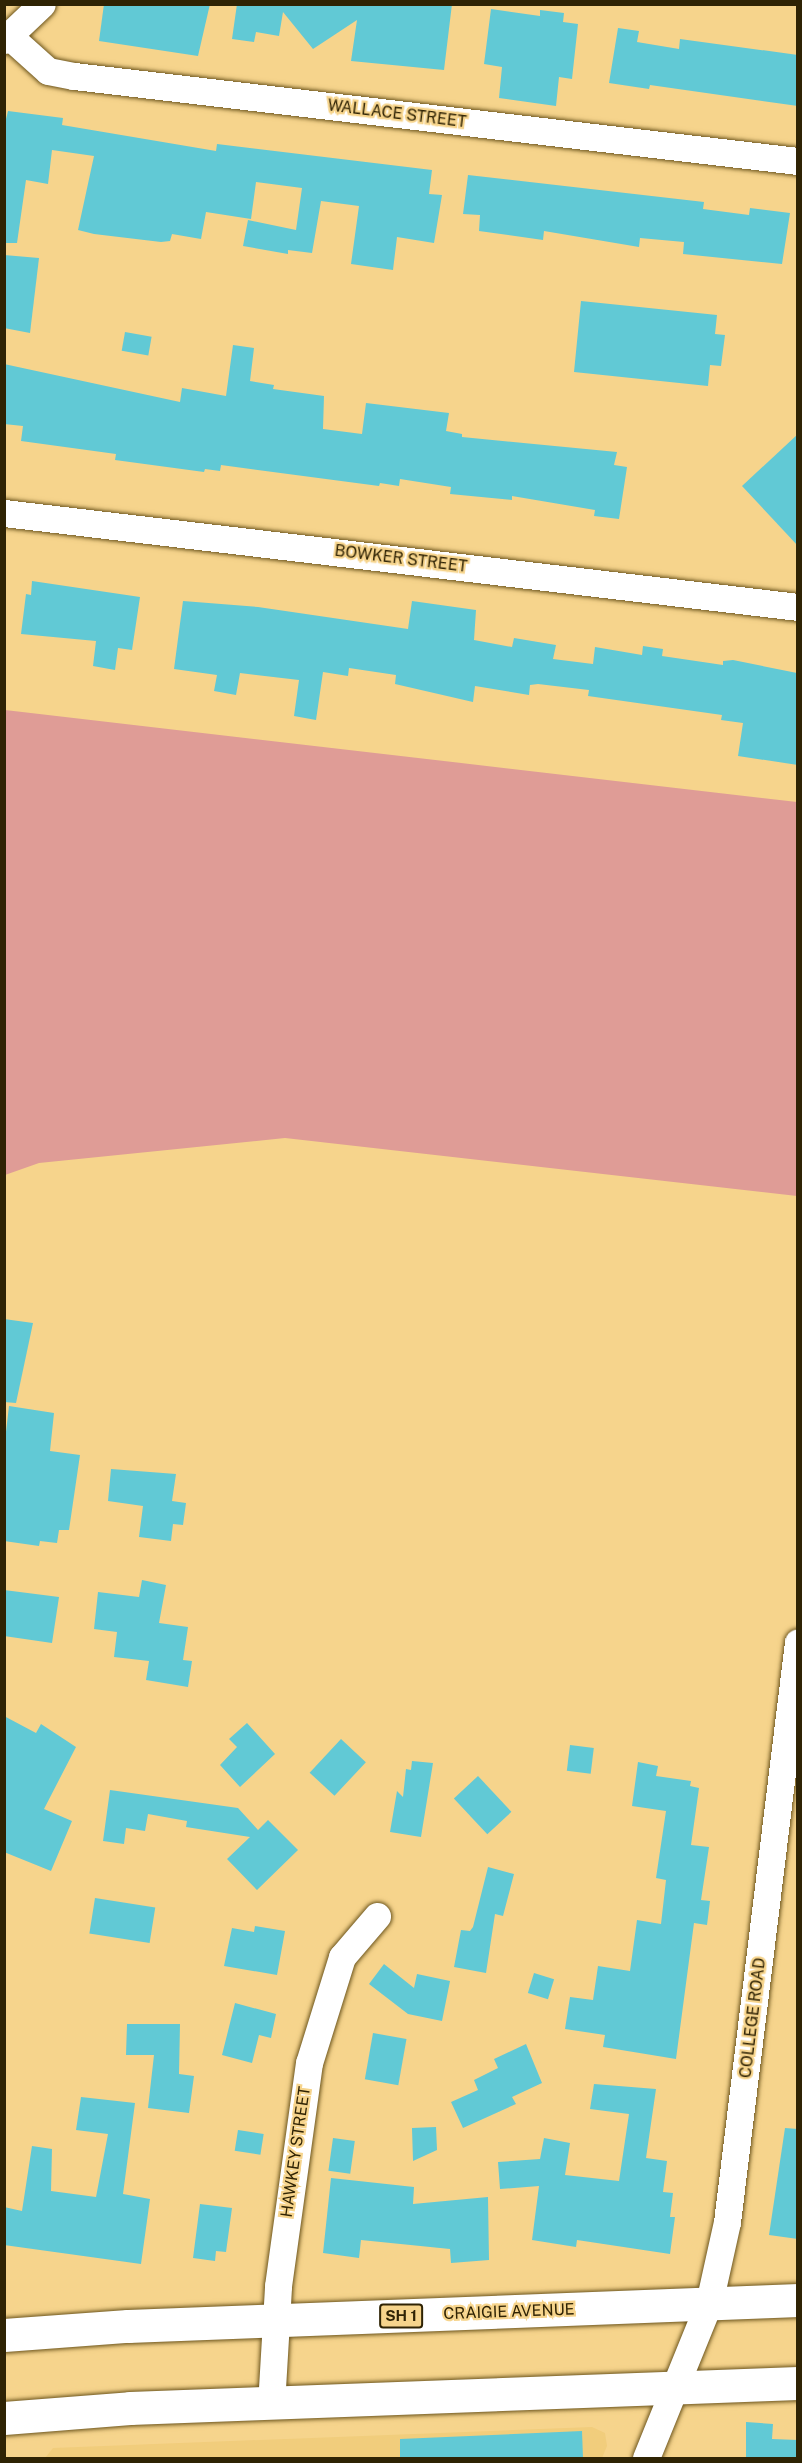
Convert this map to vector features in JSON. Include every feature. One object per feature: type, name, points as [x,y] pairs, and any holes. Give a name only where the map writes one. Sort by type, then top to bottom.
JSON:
[{"type":"highway","name":"CRAIGIE AVENUE","points":[[4,2335],[276,2321],[798,2300]]},
{"type":"highway","points":[[4,2418],[130,2408],[271,2405],[798,2383]]},
{"type":"street","points":[[7,38],[42,4]]},
{"type":"street","name":"WALLACE STREET","points":[[7,38],[48,71],[74,76],[798,161]]},
{"type":"street","name":"BOWKER STREET","points":[[4,513],[798,607]]},
{"type":"street","name":"COLLEGE ROAD","points":[[646,2458],[709,2303],[730,2199],[798,1642]]},
{"type":"street","name":"HAWKEY STREET","points":[[271,2405],[276,2321],[309,2063],[342,1957],[377,1916]]},
{"type":"shaded area","points":[[5,710],[797,802],[797,1196],[285,1138],[39,1163],[5,1175]]},
{"type":"shaded area","points":[[592,2427],[605,2433],[607,2446],[602,2458],[45,2458],[53,2448]]},
{"type":"building","points":[[104,4],[210,4],[198,56],[99,41]]},
{"type":"building","points":[[237,4],[452,4],[444,70],[351,61],[357,20],[313,49],[283,12],[279,36],[256,32],[254,42],[232,39]]},
{"type":"building","points":[[491,9],[540,16],[540,10],[564,13],[563,22],[578,24],[572,79],[559,77],[556,106],[499,98],[502,67],[484,64]]},
{"type":"building","points":[[618,28],[639,31],[637,42],[679,49],[680,39],[798,55],[798,106],[650,85],[649,89],[609,83]]},
{"type":"building","points":[[8,111],[63,118],[62,125],[216,151],[217,144],[432,170],[429,194],[442,195],[434,243],[397,237],[393,270],[351,264],[359,206],[321,201],[312,253],[288,250],[288,254],[243,246],[248,220],[296,230],[302,188],[256,182],[251,219],[206,212],[201,239],[172,234],[170,241],[161,242],[94,234],[78,230],[94,156],[52,150],[48,184],[26,180],[17,243],[4,243],[4,127]]},
{"type":"building","points":[[468,175],[704,202],[703,209],[749,215],[750,208],[790,213],[782,264],[683,254],[684,242],[640,238],[639,247],[544,231],[543,240],[479,231],[480,215],[463,214]]},
{"type":"building","points":[[4,255],[39,258],[30,333],[4,328]]},
{"type":"building","points":[[581,301],[717,315],[715,334],[725,335],[721,366],[710,365],[708,386],[574,372]]},
{"type":"building","points":[[125,332],[152,337],[148,355],[122,351]]},
{"type":"building","points":[[233,345],[254,348],[250,381],[274,385],[273,389],[324,396],[323,429],[362,434],[366,403],[449,413],[446,431],[462,434],[462,437],[617,452],[614,465],[627,467],[619,519],[594,516],[595,510],[512,496],[512,500],[450,494],[451,487],[400,479],[399,486],[380,483],[379,486],[221,465],[220,471],[205,469],[204,472],[115,460],[116,454],[21,441],[23,426],[4,424],[4,364],[180,402],[182,388],[226,396]]},
{"type":"building","points":[[798,434],[798,546],[742,486]]},
{"type":"building","points":[[32,581],[140,597],[132,650],[118,648],[115,670],[93,666],[96,641],[21,634],[26,594],[31,595]]},
{"type":"building","points":[[183,601],[258,607],[408,629],[412,601],[476,610],[474,640],[512,647],[514,638],[556,645],[553,659],[593,664],[595,647],[642,655],[643,646],[663,649],[662,656],[723,665],[723,661],[733,660],[797,673],[798,765],[738,756],[743,723],[721,720],[722,715],[588,696],[589,690],[538,684],[530,685],[529,695],[475,686],[473,702],[395,684],[396,675],[349,668],[348,676],[323,672],[316,720],[294,716],[299,680],[240,673],[236,695],[214,691],[217,675],[174,669]]},
{"type":"building","points":[[4,1319],[33,1323],[16,1403],[4,1402]]},
{"type":"building","points":[[9,1406],[54,1413],[50,1451],[80,1455],[69,1530],[59,1530],[57,1543],[40,1541],[39,1546],[4,1541],[4,1449]]},
{"type":"building","points":[[111,1469],[176,1474],[172,1501],[186,1503],[183,1525],[173,1524],[171,1541],[139,1537],[143,1506],[108,1501]]},
{"type":"building","points":[[142,1580],[166,1585],[159,1623],[188,1627],[183,1660],[192,1661],[188,1687],[146,1680],[149,1661],[114,1657],[117,1632],[94,1629],[98,1592],[139,1597]]},
{"type":"building","points":[[4,1590],[59,1597],[52,1643],[4,1636]]},
{"type":"building","points":[[4,1716],[36,1733],[41,1724],[76,1747],[44,1809],[72,1821],[51,1871],[4,1852]]},
{"type":"building","points":[[247,1723],[275,1754],[240,1787],[220,1765],[237,1747],[229,1739]]},
{"type":"building","points":[[341,1739],[366,1762],[334,1796],[310,1773]]},
{"type":"building","points":[[570,1745],[594,1748],[591,1774],[567,1771]]},
{"type":"building","points":[[412,1761],[433,1763],[421,1837],[390,1832],[397,1791],[403,1797],[406,1769],[411,1770]]},
{"type":"building","points":[[638,1762],[658,1766],[656,1776],[691,1781],[690,1786],[699,1788],[691,1845],[709,1847],[701,1900],[710,1901],[707,1925],[694,1923],[676,2059],[603,2047],[605,2035],[565,2029],[570,1997],[593,2000],[598,1966],[630,1971],[637,1920],[661,1924],[666,1880],[656,1878],[666,1811],[632,1806]]},
{"type":"building","points":[[478,1776],[511,1812],[487,1834],[454,1799]]},
{"type":"building","points":[[110,1790],[238,1808],[258,1830],[268,1820],[298,1850],[257,1890],[227,1859],[250,1837],[186,1827],[187,1821],[148,1814],[145,1831],[126,1828],[124,1844],[103,1841]]},
{"type":"building","points":[[488,1867],[514,1874],[503,1916],[495,1914],[486,1973],[454,1967],[461,1930],[470,1931],[473,1927]]},
{"type":"building","points":[[95,1898],[155,1908],[150,1943],[89,1934]]},
{"type":"building","points":[[255,1926],[285,1931],[277,1975],[224,1966],[232,1928],[254,1932]]},
{"type":"building","points":[[384,1964],[414,1988],[417,1974],[450,1981],[442,2021],[408,2014],[369,1984]]},
{"type":"building","points":[[534,1973],[554,1979],[548,1999],[528,1993]]},
{"type":"building","points":[[235,2003],[276,2014],[271,2038],[259,2035],[252,2063],[222,2055]]},
{"type":"building","points":[[127,2024],[180,2024],[179,2074],[194,2076],[189,2113],[148,2108],[154,2055],[126,2055]]},
{"type":"building","points":[[373,2033],[406,2039],[398,2085],[365,2079]]},
{"type":"building","points":[[526,2044],[542,2083],[512,2097],[516,2104],[463,2128],[451,2102],[478,2090],[474,2080],[498,2068],[494,2059]]},
{"type":"building","points":[[594,2084],[656,2089],[646,2158],[667,2161],[663,2192],[673,2193],[670,2217],[675,2217],[670,2254],[577,2240],[576,2247],[532,2240],[539,2186],[500,2189],[498,2162],[540,2159],[544,2138],[570,2143],[565,2175],[619,2181],[629,2114],[590,2109]]},
{"type":"building","points":[[81,2097],[135,2103],[123,2194],[150,2199],[141,2264],[4,2245],[4,2207],[22,2211],[32,2146],[52,2149],[51,2191],[96,2197],[108,2134],[76,2130]]},
{"type":"building","points":[[436,2127],[437,2150],[413,2161],[412,2128]]},
{"type":"building","points":[[785,2128],[798,2129],[798,2239],[769,2235]]},
{"type":"building","points":[[238,2130],[264,2134],[260,2155],[235,2151]]},
{"type":"building","points":[[333,2138],[355,2141],[350,2174],[328,2171]]},
{"type":"building","points":[[331,2178],[414,2187],[413,2204],[488,2197],[489,2260],[451,2263],[450,2249],[361,2240],[359,2258],[323,2253]]},
{"type":"building","points":[[200,2204],[232,2208],[226,2252],[216,2251],[215,2261],[193,2258]]},
{"type":"building","points":[[746,2422],[773,2424],[772,2439],[798,2440],[798,2458],[746,2458]]},
{"type":"building","points":[[582,2431],[583,2458],[400,2458],[400,2439]]}]
